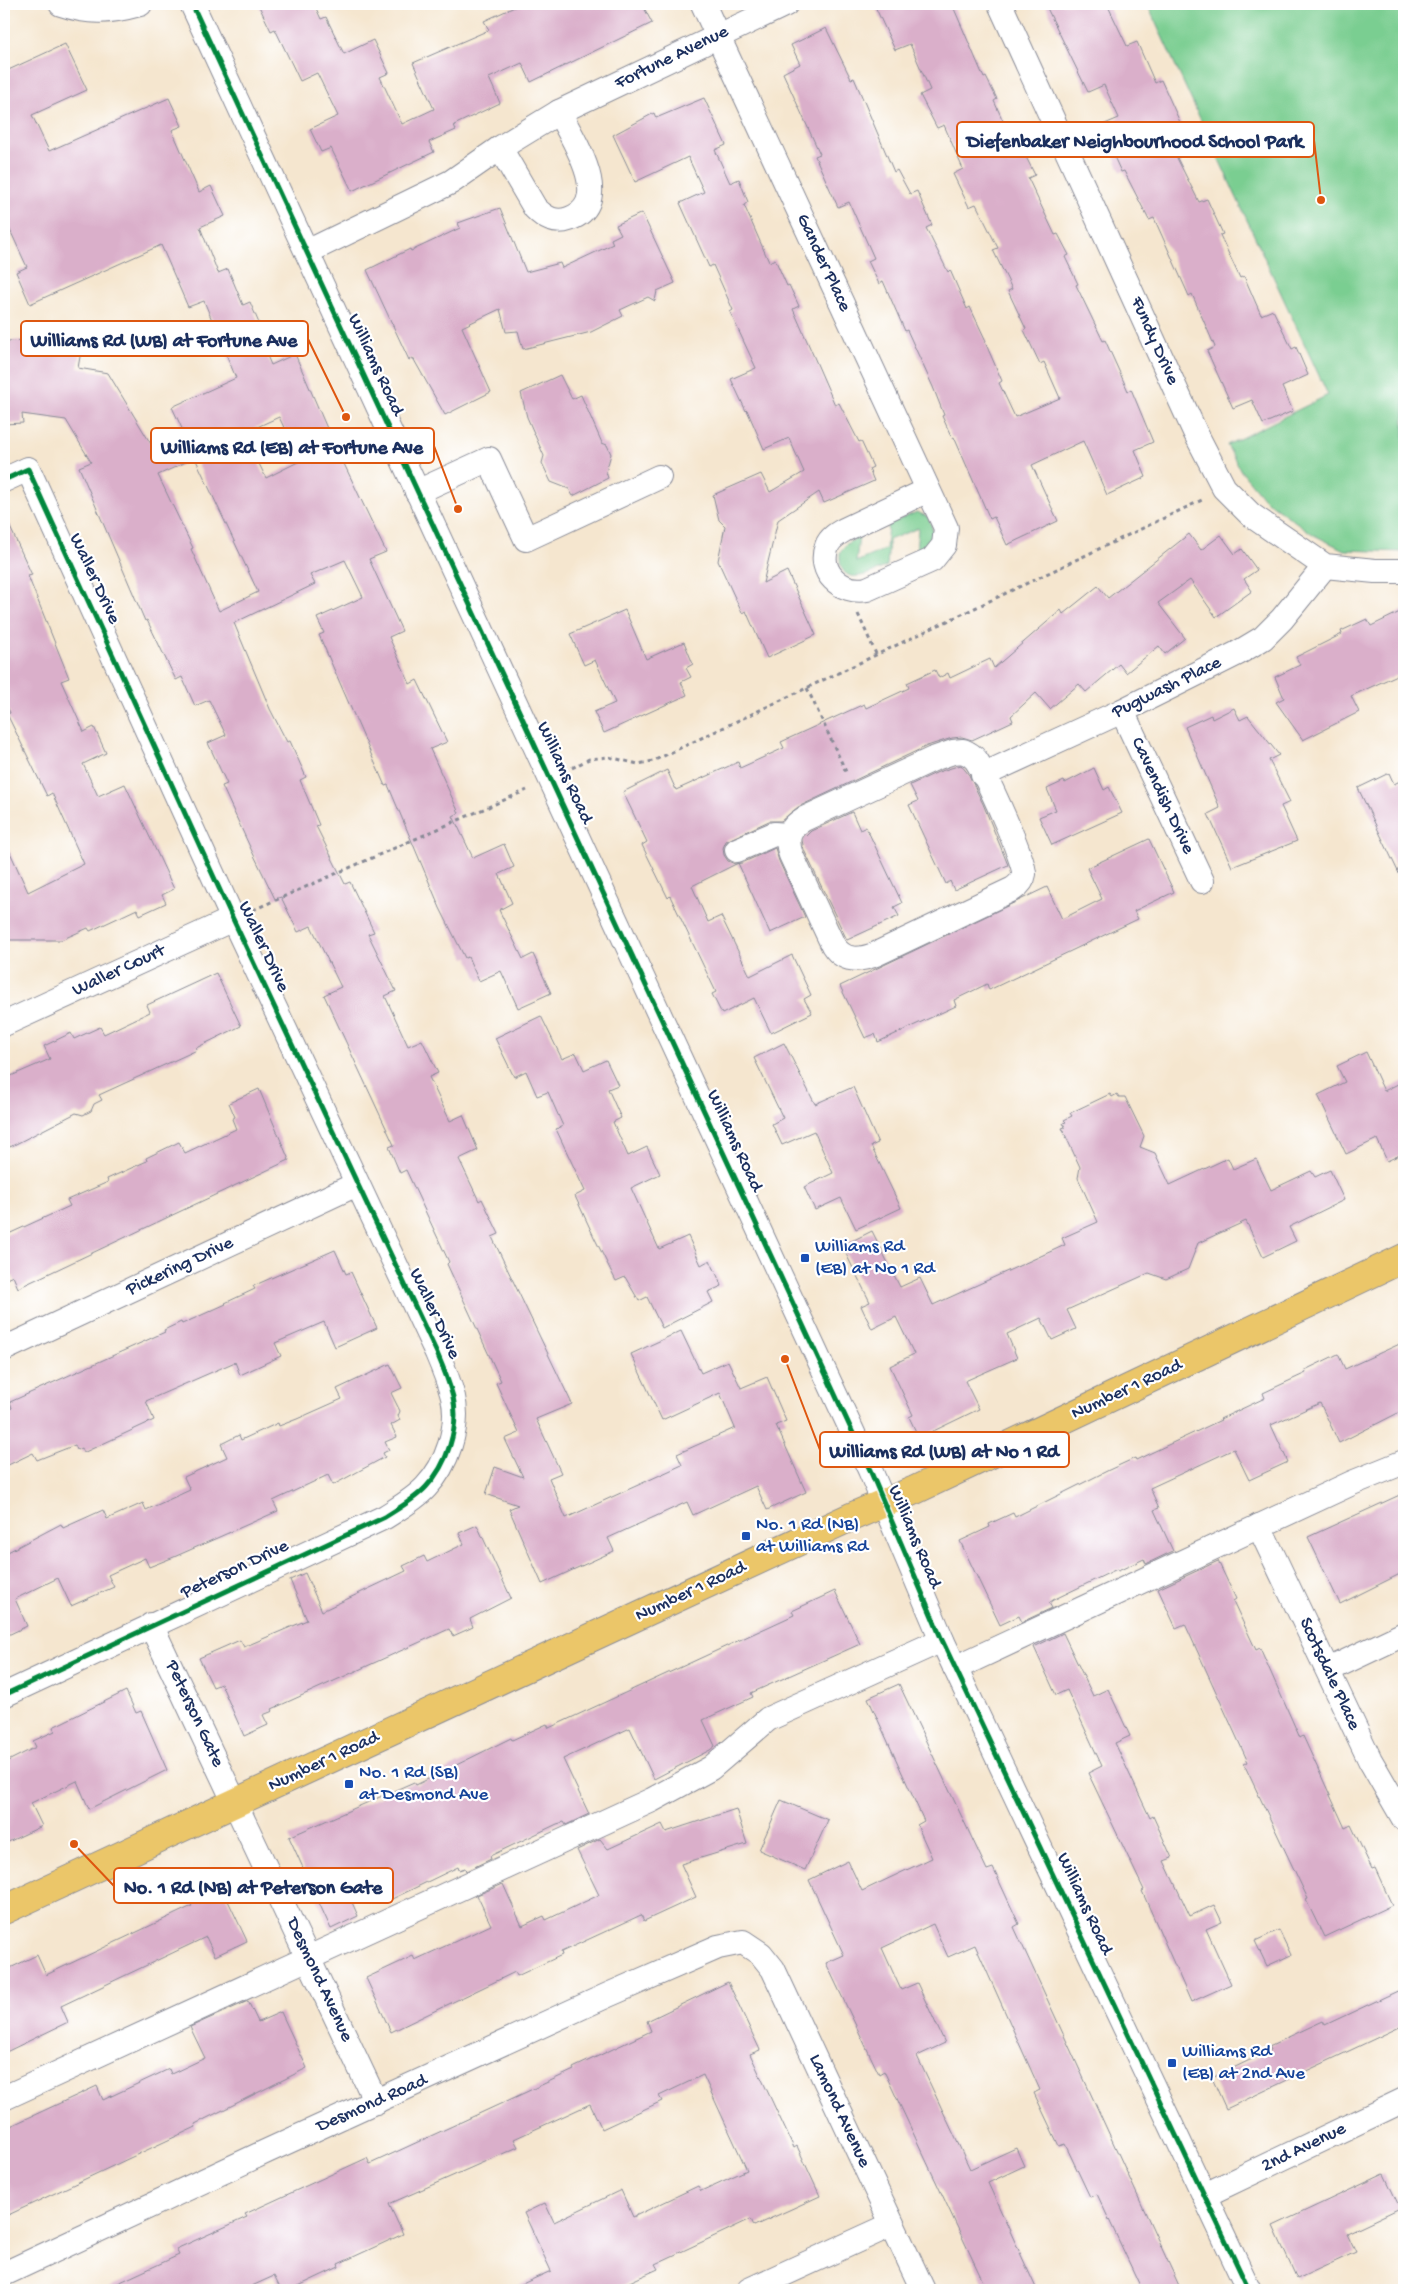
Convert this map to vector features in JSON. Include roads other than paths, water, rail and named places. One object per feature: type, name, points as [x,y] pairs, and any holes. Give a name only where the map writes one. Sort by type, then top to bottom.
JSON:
[{"type":"main road","name":"Number 1 Road","points":[[4,1910],[883,1504],[1404,1258]]},
{"type":"street","points":[[61,4],[77,10],[114,12],[140,4]]},
{"type":"street","name":"Williams Road","points":[[192,4],[870,1470],[942,1640],[1249,2290]]},
{"type":"street","name":"Gander Place","points":[[703,4],[946,528],[944,545],[940,553],[932,560],[857,591],[846,589],[837,583],[827,566],[825,556],[832,538],[844,530],[928,490]]},
{"type":"street","name":"Fortune Avenue","points":[[307,252],[451,182],[500,148],[559,112],[786,4]]},
{"type":"street","name":"Fundy Drive","points":[[1000,4],[1195,432],[1224,488],[1251,515],[1325,566],[1375,571],[1404,570]]},
{"type":"street","points":[[500,148],[541,215],[547,219],[561,221],[576,215],[587,205],[591,192],[591,182],[559,112]]},
{"type":"street","points":[[417,492],[488,459],[526,540],[658,478]]},
{"type":"street","name":"Waller Drive","points":[[4,480],[28,469],[243,915],[357,1184],[448,1380],[455,1414],[451,1441]]},
{"type":"street","name":"Pugwash Place","points":[[983,775],[1122,711],[1238,653],[1263,638],[1282,619],[1325,566]]},
{"type":"street","name":"Cavendish Drive","points":[[1122,711],[1202,881]]},
{"type":"street","points":[[963,751],[972,756],[983,775],[1019,854],[1024,869],[1022,881],[1013,888],[867,958],[848,958],[837,951],[791,855],[788,835],[797,824],[856,794],[952,752],[963,751]]},
{"type":"street","points":[[737,850],[774,834],[788,835]]},
{"type":"street","name":"Waller Court","points":[[4,1024],[243,915]]},
{"type":"street","name":"Pickering Drive","points":[[4,1350],[357,1184]]},
{"type":"street","name":"Peterson Drive","points":[[4,1695],[385,1517],[404,1506],[426,1487],[443,1461],[451,1441]]},
{"type":"street","points":[[955,1668],[1352,1483],[1404,1462]]},
{"type":"street","name":"Scotsdale Place","points":[[1259,1526],[1370,1760],[1404,1819]]},
{"type":"street","name":"Peterson Gate","points":[[151,1625],[236,1803]]},
{"type":"street","points":[[1328,1670],[1404,1634]]},
{"type":"street","points":[[4,2098],[652,1800],[711,1768],[768,1720],[942,1640]]},
{"type":"street","name":"Desmond Avenue","points":[[236,1803],[376,2102]]},
{"type":"street","name":"Desmond Road","points":[[4,2274],[718,1947],[743,1942]]},
{"type":"street","name":"Lamond Avenue","points":[[743,1942],[761,1954],[773,1969],[923,2290]]},
{"type":"street","name":"2nd Avenue","points":[[1205,2195],[1404,2100]]},
{"type":"street","points":[[749,2290],[892,2225]]},
{"type":"place","name":"Diefenbaker Neighbourhood School Park","points":[[1321,200]]},
{"type":"place","name":"Williams Rd (WB) at Fortune Ave","points":[[346,417]]},
{"type":"place","name":"Williams Rd (EB) at Fortune Ave","points":[[458,509]]},
{"type":"place","name":"Williams Rd (EB) at No 1 Rd","points":[[805,1258]]},
{"type":"place","name":"Williams Rd (WB) at No 1 Rd","points":[[785,1359]]},
{"type":"place","name":"No. 1 Rd (NB) at Williams Rd","points":[[746,1536]]},
{"type":"place","name":"No. 1 Rd (SB) at Desmond Ave","points":[[349,1784]]},
{"type":"place","name":"No. 1 Rd (NB) at Peterson Gate","points":[[74,1844]]},
{"type":"place","name":"Williams Rd (EB) at 2nd Ave","points":[[1172,2063]]}]
